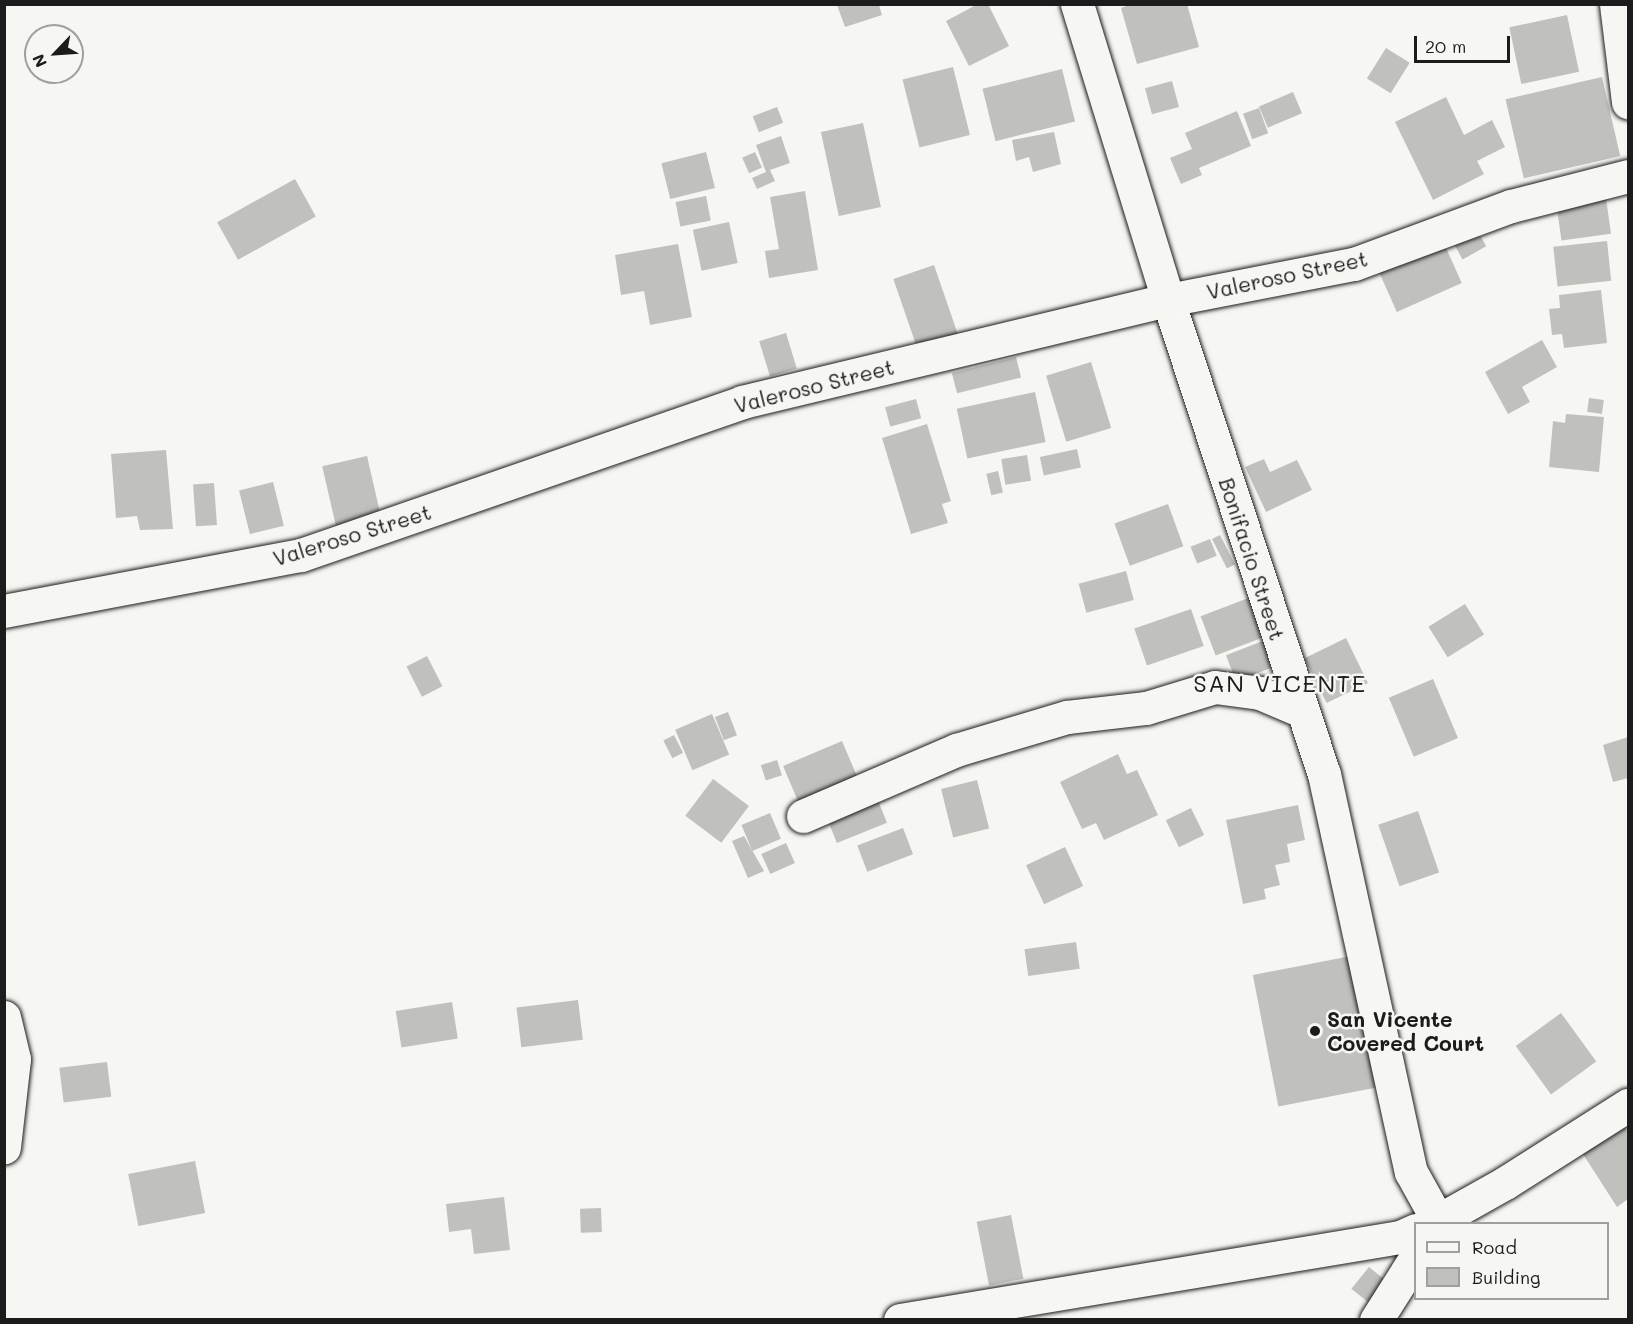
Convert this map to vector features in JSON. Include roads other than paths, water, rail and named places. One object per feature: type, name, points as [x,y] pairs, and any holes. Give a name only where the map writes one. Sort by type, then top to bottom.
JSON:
[{"type":"street","name":"Bonifacio Street","points":[[1077,4],[1168,300],[1324,774],[1411,1172],[1429,1222]]},
{"type":"street","points":[[1616,4],[1629,102]]},
{"type":"street","name":"Valeroso Street","points":[[4,611],[301,555],[742,402],[1168,300],[1354,264],[1511,206],[1629,176]]},
{"type":"street","points":[[803,816],[956,750],[1067,717],[1146,708],[1215,687],[1260,693],[1302,711]]},
{"type":"street","points":[[4,1017],[14,1059],[4,1147]]},
{"type":"street","points":[[1435,1222],[1629,1105]]},
{"type":"street","points":[[900,1320],[1400,1237],[1414,1231]]},
{"type":"street","points":[[1376,1320],[1414,1260]]},
{"type":"place","name":"San Vicente Covered Court","points":[[1315,1031]]},
{"type":"district","name":"SAN VICENTE","points":[[1280,683]]}]
